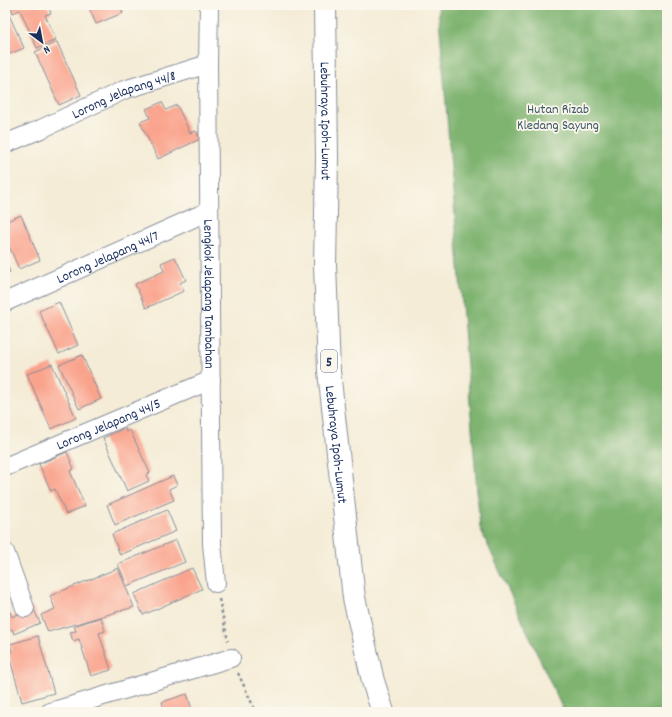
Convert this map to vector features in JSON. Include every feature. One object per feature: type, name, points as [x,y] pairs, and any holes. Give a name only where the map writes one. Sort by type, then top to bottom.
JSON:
[{"type":"highway","name":"Lebuhraya Ipoh-Lumut","points":[[325,5],[327,158],[325,265],[329,371],[354,598],[373,682],[382,712]]},
{"type":"street","name":"Lengkok Jelapang Tambahan","points":[[209,5],[208,64],[212,544],[216,582]]},
{"type":"street","name":"Lorong Jelapang 44/8","points":[[5,144],[41,129],[124,90],[208,64]]},
{"type":"street","name":"Lorong Jelapang 44/7","points":[[5,302],[209,211]]},
{"type":"street","name":"Lorong Jelapang 44/5","points":[[5,467],[211,380]]},
{"type":"street","points":[[5,552],[25,608]]},
{"type":"street","points":[[50,712],[231,658]]},
{"type":"green space","name":"Hutan Rizab Kledang Sayung","points":[[438,5],[667,5],[667,712],[564,712],[480,528]]},
{"type":"building","points":[[10,5],[47,5],[51,13],[45,15],[56,40],[37,48],[20,10],[13,13]]},
{"type":"building","points":[[88,5],[120,5],[123,13],[96,24]]},
{"type":"building","points":[[5,6],[24,48],[5,56]]},
{"type":"building","points":[[57,42],[81,95],[59,105],[35,52]]},
{"type":"building","points":[[162,102],[166,110],[177,105],[190,133],[196,131],[200,139],[158,159],[140,122],[150,118],[146,109]]},
{"type":"building","points":[[21,215],[40,260],[19,269],[5,237],[5,222]]},
{"type":"building","points":[[175,257],[186,280],[180,283],[184,291],[146,308],[135,284],[164,271],[161,263]]},
{"type":"building","points":[[5,259],[10,272],[5,274]]},
{"type":"building","points":[[59,302],[78,345],[59,354],[39,311]]},
{"type":"building","points":[[82,355],[101,399],[79,409],[59,365]]},
{"type":"building","points":[[52,364],[76,418],[51,429],[27,374]]},
{"type":"building","points":[[125,428],[126,432],[130,430],[150,473],[146,475],[149,481],[127,491],[103,438]]},
{"type":"building","points":[[67,452],[74,469],[70,471],[85,506],[66,514],[55,489],[51,491],[39,464]]},
{"type":"building","points":[[173,476],[177,485],[169,489],[174,500],[115,525],[107,505]]},
{"type":"building","points":[[167,510],[176,531],[120,555],[112,534]]},
{"type":"building","points":[[176,540],[185,562],[127,586],[118,564]]},
{"type":"building","points":[[118,568],[134,607],[48,632],[41,615],[55,609],[50,596]]},
{"type":"building","points":[[192,568],[202,589],[143,615],[134,594]]},
{"type":"building","points":[[33,607],[40,623],[14,634],[12,629],[5,632],[5,613],[10,612],[12,617]]},
{"type":"building","points":[[101,617],[105,631],[99,633],[111,670],[91,676],[79,639],[73,641],[70,632],[76,631],[74,626]]},
{"type":"building","points":[[38,636],[54,693],[22,702],[8,652],[12,651],[10,644]]},
{"type":"building","points":[[187,694],[193,712],[165,712],[162,702]]}]
